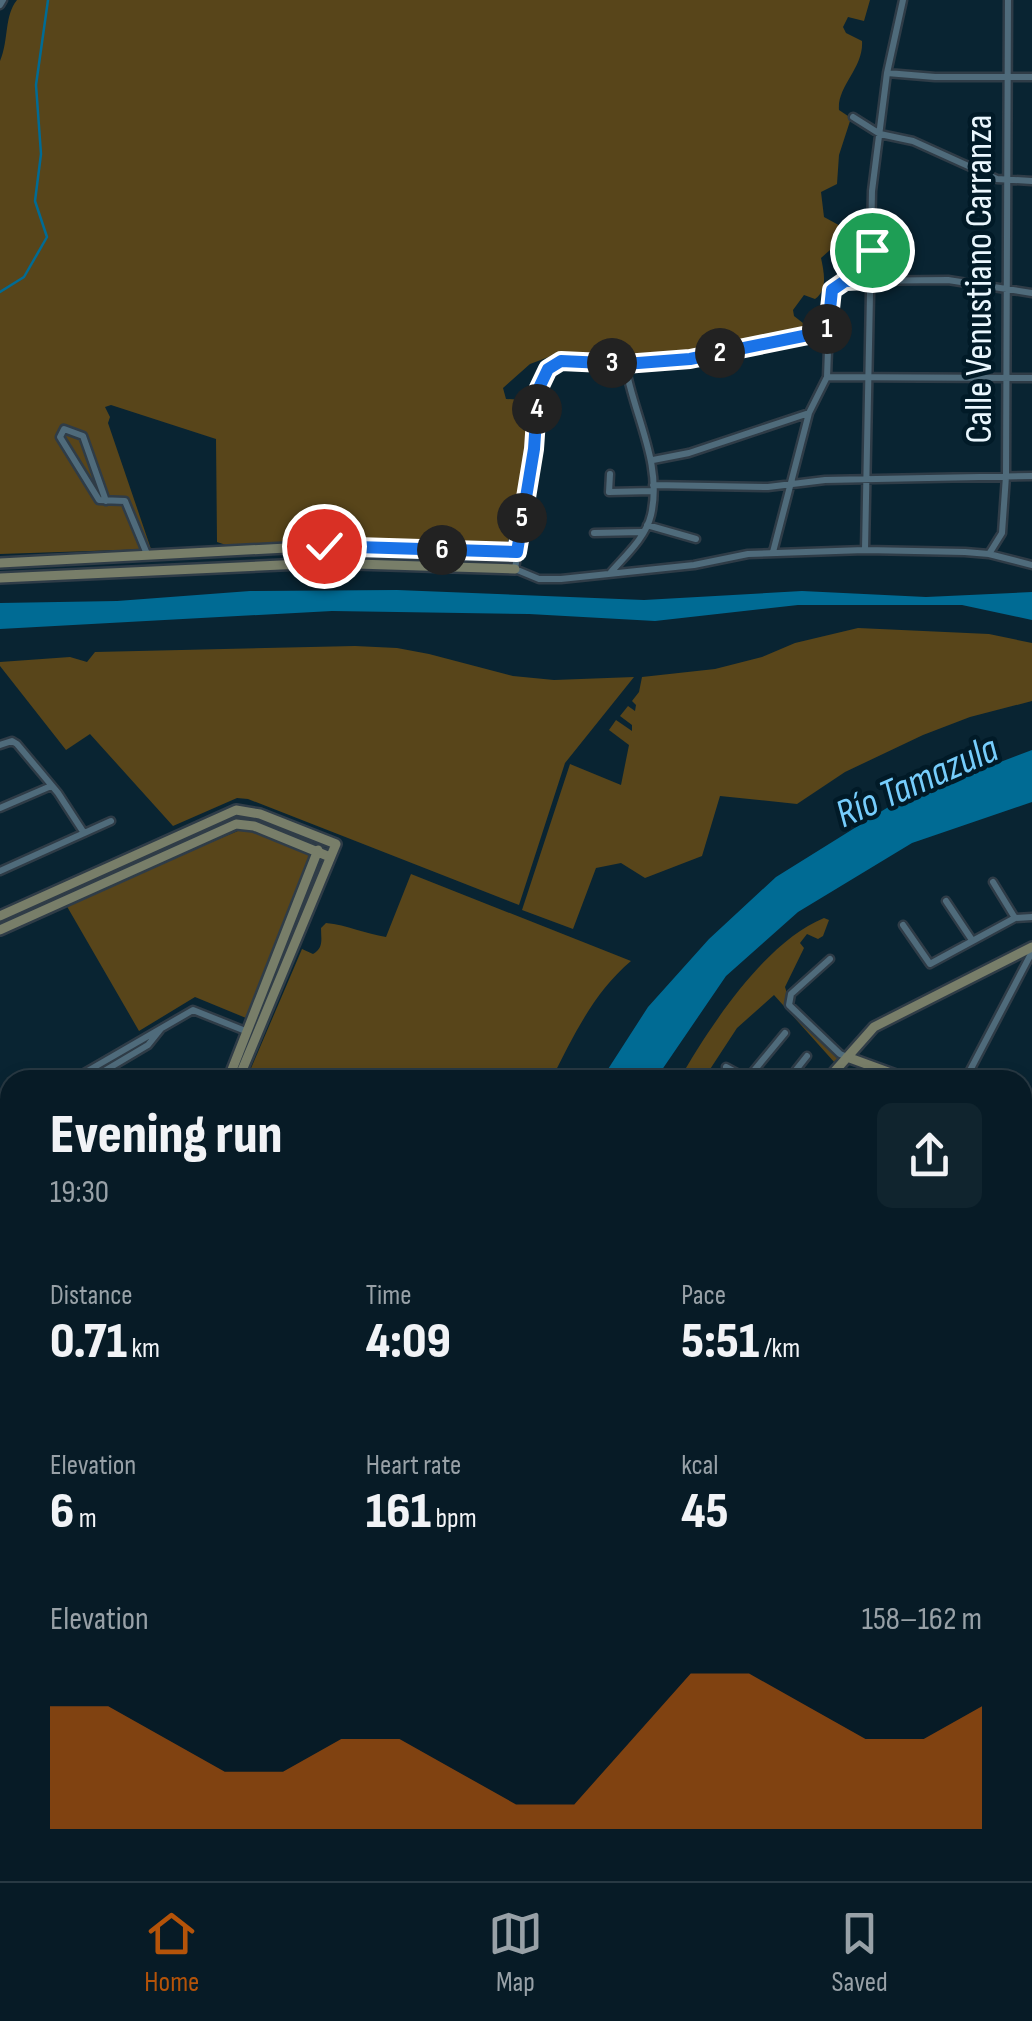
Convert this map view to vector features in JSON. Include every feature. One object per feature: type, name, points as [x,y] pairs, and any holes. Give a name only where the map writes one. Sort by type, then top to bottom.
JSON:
[{"type":"street","points":[[865,550],[872,191],[887,72],[903,0]]},
{"type":"street","name":"Calle Venustiano Carranza","points":[[989,554],[1002,533],[1006,476],[1008,0]]},
{"type":"street","points":[[887,72],[935,78],[1032,77]]},
{"type":"street","points":[[853,117],[880,134],[913,140],[1006,182],[1032,181]]},
{"type":"street","points":[[774,552],[810,413],[826,377],[830,295],[835,287],[845,281],[948,280],[1032,293]]},
{"type":"street","points":[[515,569],[542,376],[561,361],[625,364],[690,359],[816,334],[828,328]]},
{"type":"street","points":[[610,573],[645,528],[653,488],[653,460],[625,364]]},
{"type":"street","points":[[826,377],[1032,378]]},
{"type":"street","points":[[653,460],[702,449],[810,413]]},
{"type":"street","points":[[106,500],[83,436],[64,429],[60,437],[99,500],[125,501],[148,554]]},
{"type":"street","points":[[610,474],[609,492],[868,479],[1032,476]]},
{"type":"street","points":[[594,533],[645,528],[696,538]]},
{"type":"street","points":[[0,563],[324,546],[517,552]]},
{"type":"street","points":[[0,578],[324,563],[515,569],[539,579],[694,565],[748,554],[865,550],[989,554],[1032,565]]},
{"type":"street","points":[[0,744],[18,744],[84,834]]},
{"type":"street","points":[[0,808],[51,786]]},
{"type":"street","points":[[236,810],[236,824]]},
{"type":"street","points":[[0,916],[236,810],[260,814],[336,844],[233,1070]]},
{"type":"street","points":[[0,872],[112,821]]},
{"type":"street","points":[[0,930],[236,824],[254,826],[330,857]]},
{"type":"street","points":[[241,1070],[323,838]]},
{"type":"street","points":[[993,882],[1016,918]]},
{"type":"street","points":[[946,901],[972,940]]},
{"type":"street","points":[[903,925],[930,964],[1016,918],[1032,916]]},
{"type":"street","points":[[835,1070],[874,1026],[1032,949]]},
{"type":"street","points":[[970,1070],[1032,949]]},
{"type":"street","points":[[830,960],[791,994],[789,1006],[840,1054],[871,1070]]},
{"type":"street","points":[[89,1070],[192,1010],[253,1034]]},
{"type":"street","points":[[106,1070],[148,1046],[160,1029]]},
{"type":"street","points":[[755,1070],[785,1033]]},
{"type":"street","points":[[796,1070],[807,1056]]},
{"type":"street","points":[[726,1067],[732,1070]]},
{"type":"shaded area","points":[[17,0],[870,0],[864,21],[848,17],[843,27],[846,33],[862,41],[862,51],[839,101],[839,110],[851,118],[839,155],[837,184],[821,192],[824,217],[846,229],[851,239],[843,249],[830,250],[821,258],[822,291],[815,299],[804,295],[793,310],[794,316],[808,327],[672,355],[554,355],[530,364],[503,388],[506,399],[525,400],[529,411],[517,515],[507,544],[229,546],[217,542],[216,439],[111,405],[105,407],[110,417],[108,423],[151,549],[0,554],[0,61],[10,13]]},
{"type":"shaded area","points":[[858,628],[989,634],[1032,643],[1032,701],[970,717],[923,735],[845,772],[797,804],[720,796],[702,856],[645,878],[621,863],[596,868],[573,929],[522,910],[570,764],[621,785],[629,745],[609,730],[616,720],[632,731],[632,725],[620,716],[628,706],[635,711],[632,701],[642,677],[715,669]]},
{"type":"shaded area","points":[[355,646],[429,654],[513,676],[554,680],[634,677],[565,763],[519,905],[248,799],[237,798],[173,826],[90,734],[66,750],[0,666],[0,662],[70,657],[87,662],[95,652]]},
{"type":"shaded area","points":[[245,828],[312,851],[246,1018],[195,997],[139,1031],[65,903]]},
{"type":"shaded area","points":[[411,874],[631,961],[595,1001],[556,1070],[250,1070],[302,949],[317,952],[321,928],[326,923],[386,937]]},
{"type":"shaded area","points":[[824,918],[829,920],[823,936],[818,939],[807,934],[800,943],[804,948],[785,987],[800,1017],[840,1057],[835,1063],[774,995],[737,1028],[710,1070],[685,1070],[741,988],[802,930]]},
{"type":"water","points":[[397,590],[644,600],[802,591],[926,597],[1032,592],[1032,620],[962,605],[798,605],[655,621],[529,614],[332,611],[0,629],[0,603],[117,601],[250,591]]},
{"type":"water","name":"Río Tamazula","points":[[1032,750],[1032,802],[912,843],[798,912],[726,976],[662,1070],[607,1070],[648,1007],[709,939],[776,877],[898,801]]},
{"type":"waterway","points":[[0,292],[24,277],[47,237],[35,201],[41,154],[36,85],[48,0]]},
{"type":"route","points":[[324,546],[517,552],[534,449],[538,390],[548,369],[569,360],[625,364],[690,359],[823,332],[828,328],[832,290],[845,281],[869,280],[872,250]]}]
